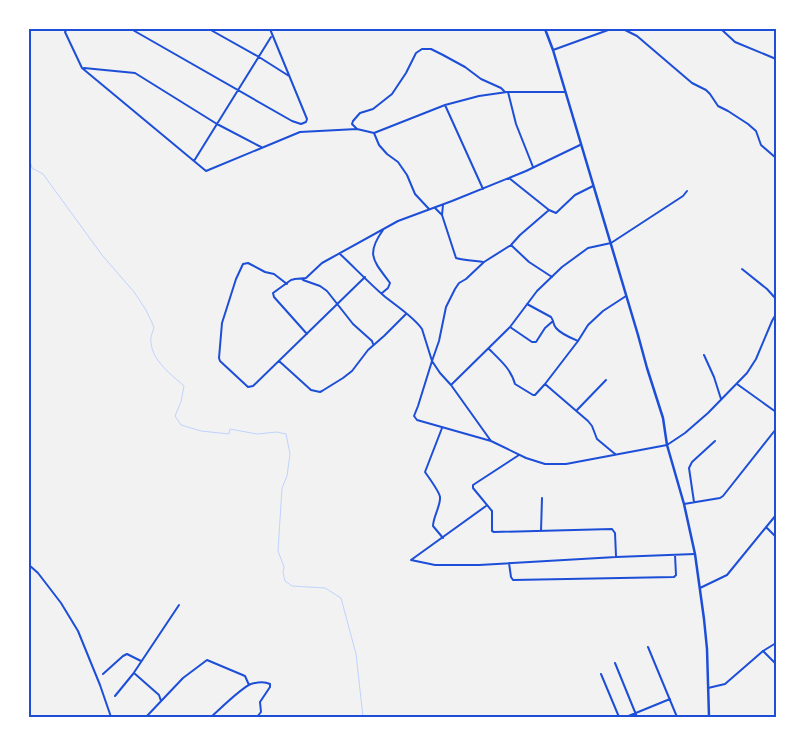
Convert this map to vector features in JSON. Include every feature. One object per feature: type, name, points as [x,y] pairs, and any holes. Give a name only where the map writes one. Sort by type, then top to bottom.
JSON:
[{"type":"main road","points":[[545,29],[663,418],[666,445],[684,504],[695,554],[706,639],[708,717]]},
{"type":"street","points":[[67,29],[65,32],[82,68],[204,170],[208,171],[300,132],[358,129],[374,133],[445,105],[479,96],[507,92],[565,92]]},
{"type":"street","points":[[131,29],[238,91],[292,121],[301,124],[306,122],[306,119],[270,29]]},
{"type":"street","points":[[209,29],[289,76]]},
{"type":"street","points":[[552,50],[611,29]]},
{"type":"street","points":[[623,29],[638,36],[692,83],[706,90],[718,106],[748,124],[756,131],[761,145],[776,158]]},
{"type":"street","points":[[721,29],[735,42],[776,59]]},
{"type":"street","points":[[194,161],[272,34]]},
{"type":"street","points":[[358,129],[352,124],[360,113],[373,109],[383,103],[392,94],[406,73],[416,53],[422,49],[431,49],[507,92],[516,124],[533,167]]},
{"type":"street","points":[[82,68],[135,73],[217,124],[262,147]]},
{"type":"street","points":[[445,105],[483,189]]},
{"type":"street","points":[[374,133],[387,154],[398,162],[407,175],[414,194],[429,210]]},
{"type":"street","points":[[307,334],[272,295],[273,293],[295,279],[306,278],[322,263],[398,221],[483,189],[580,145]]},
{"type":"street","points":[[509,178],[549,210],[556,213],[575,195],[593,186]]},
{"type":"street","points":[[451,385],[510,327],[537,291],[562,267],[588,248],[611,243],[683,196],[687,191]]},
{"type":"street","points":[[442,215],[444,205]]},
{"type":"street","points":[[435,208],[442,215],[456,258],[459,260],[484,262]]},
{"type":"street","points":[[549,210],[511,245],[484,262],[459,283],[446,307],[439,341],[414,416],[417,420],[491,441],[519,455],[545,464],[566,464],[666,445],[695,425],[747,373],[756,359],[776,314]]},
{"type":"street","points":[[382,294],[390,283],[376,264],[372,250],[374,242],[384,228]]},
{"type":"street","points":[[511,245],[529,262],[552,277]]},
{"type":"street","points":[[340,254],[364,278],[422,329],[432,361],[491,441]]},
{"type":"street","points":[[286,284],[274,274],[265,272],[248,263],[243,264],[236,279],[222,323],[218,358],[248,387],[251,387],[279,361],[364,278]]},
{"type":"street","points":[[742,269],[767,289],[776,299]]},
{"type":"street","points":[[302,279],[320,286],[326,291],[353,324],[373,344]]},
{"type":"street","points":[[489,349],[509,368],[515,384],[533,395],[537,394],[588,325],[603,311],[626,296]]},
{"type":"street","points":[[527,304],[551,318],[557,330],[578,341]]},
{"type":"street","points":[[279,361],[312,390],[320,392],[352,371],[373,344],[406,314]]},
{"type":"street","points":[[510,327],[532,342],[536,342],[553,320]]},
{"type":"street","points":[[704,355],[721,399]]},
{"type":"street","points":[[577,410],[606,380]]},
{"type":"street","points":[[545,384],[591,423],[597,439],[616,455]]},
{"type":"street","points":[[737,384],[776,412]]},
{"type":"street","points":[[442,428],[425,472],[440,494],[441,499],[433,526],[443,538]]},
{"type":"street","points":[[684,504],[723,496],[776,429]]},
{"type":"street","points":[[694,502],[690,468],[692,462],[715,441]]},
{"type":"street","points":[[519,455],[474,485],[474,488],[492,514],[491,529],[494,532],[612,529],[615,533],[616,557]]},
{"type":"street","points":[[541,531],[542,498]]},
{"type":"street","points":[[487,505],[412,560],[435,565],[479,565],[695,554]]},
{"type":"street","points":[[700,588],[727,575],[776,515]]},
{"type":"street","points":[[766,527],[776,537]]},
{"type":"street","points":[[509,563],[513,580],[674,577],[676,574],[675,555]]},
{"type":"street","points":[[29,565],[38,573],[61,603],[78,631],[111,717]]},
{"type":"street","points":[[115,696],[134,673],[179,605]]},
{"type":"street","points":[[708,688],[722,685],[729,681],[776,643]]},
{"type":"street","points":[[648,647],[677,717]]},
{"type":"street","points":[[763,652],[776,664]]},
{"type":"street","points":[[103,674],[127,654],[141,661]]},
{"type":"street","points":[[146,717],[183,678],[207,660],[245,676],[249,684]]},
{"type":"street","points":[[615,663],[637,717]]},
{"type":"street","points":[[134,673],[159,695],[161,702]]},
{"type":"street","points":[[601,674],[620,717]]},
{"type":"street","points":[[211,717],[249,684],[263,682],[270,684],[270,687],[260,702],[261,712],[257,717]]},
{"type":"street","points":[[626,717],[670,699]]},
{"type":"waterway","points":[[29,157],[32,168],[43,174],[102,255],[134,292],[146,310],[154,327],[151,336],[152,349],[163,367],[184,386],[181,402],[175,416],[181,425],[201,431],[229,434],[230,429],[257,434],[277,432],[286,434],[290,454],[287,476],[282,488],[278,551],[284,567],[285,581],[292,586],[325,588],[341,598],[356,654],[363,717]]}]
